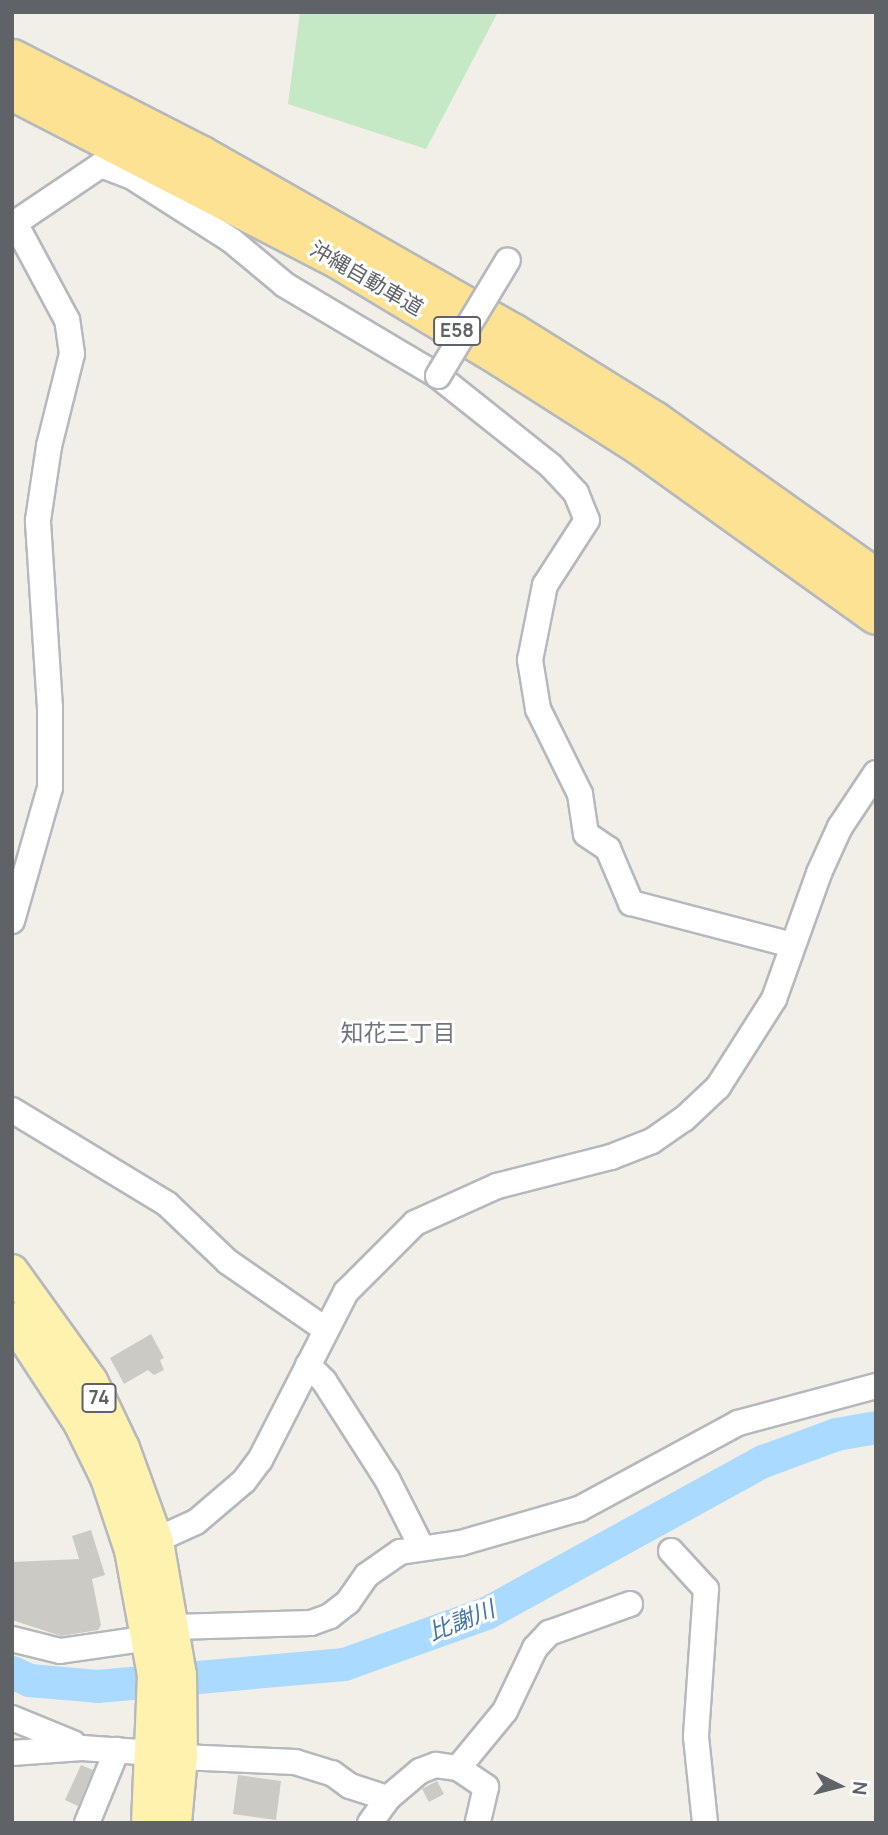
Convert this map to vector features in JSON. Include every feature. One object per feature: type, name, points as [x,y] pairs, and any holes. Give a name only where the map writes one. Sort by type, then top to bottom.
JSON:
[{"type":"highway","name":"沖縄自動車道","points":[[12,58],[212,160],[514,333],[654,420],[876,578]]},
{"type":"highway","name":"沖縄自動車道","points":[[12,91],[339,260],[490,351],[640,446],[876,615]]},
{"type":"main road","name":"74","points":[[12,1271],[91,1381],[123,1448],[162,1638],[168,1713],[167,1755],[175,1823]]},
{"type":"main road","name":"74","points":[[12,1319],[80,1423],[144,1546]]},
{"type":"main road","name":"74","points":[[148,1823],[167,1755]]},
{"type":"street","points":[[12,921],[50,788],[50,708],[38,520],[49,446],[72,354],[67,320],[15,223],[101,165],[132,177],[231,240],[285,285],[438,376],[551,466],[586,509],[587,520],[545,585],[530,660],[538,709],[580,794],[586,834],[608,849],[631,903],[792,945]]},
{"type":"street","points":[[438,376],[508,260]]},
{"type":"street","points":[[144,1546],[196,1522],[244,1480],[260,1460],[346,1292],[415,1223],[497,1186],[611,1157],[652,1140],[684,1119],[718,1087],[748,1046],[774,999],[792,945],[840,827],[876,773]]},
{"type":"street","points":[[12,1110],[167,1204],[228,1262],[325,1329]]},
{"type":"street","points":[[308,1365],[324,1381],[387,1479],[421,1546]]},
{"type":"street","points":[[12,1639],[60,1651],[311,1623],[330,1616],[348,1602],[367,1575],[385,1560],[421,1546],[461,1543],[579,1509],[738,1423],[876,1386]]},
{"type":"street","points":[[671,1551],[706,1589],[696,1737],[705,1823]]},
{"type":"street","points":[[458,1768],[505,1712],[535,1648],[549,1633],[630,1604]]},
{"type":"street","points":[[12,1718],[82,1748]]},
{"type":"street","points":[[12,1753],[82,1748],[295,1762],[332,1773],[350,1786],[388,1798]]},
{"type":"street","points":[[87,1823],[117,1750]]},
{"type":"street","points":[[370,1823],[388,1798],[419,1771],[436,1765],[458,1768],[486,1787],[478,1823]]},
{"type":"green space","points":[[300,12],[498,12],[426,149],[288,104]]},
{"type":"building","points":[[151,1334],[164,1358],[160,1360],[164,1370],[154,1375],[148,1370],[124,1384],[110,1358]]},
{"type":"building","points":[[91,1530],[105,1575],[92,1579],[101,1625],[98,1630],[61,1636],[12,1620],[12,1562],[79,1559],[72,1536]]},
{"type":"building","points":[[81,1765],[93,1770],[78,1806],[65,1800]]},
{"type":"building","points":[[238,1775],[281,1781],[276,1820],[233,1814]]},
{"type":"building","points":[[437,1781],[444,1794],[429,1802],[422,1789]]},
{"type":"waterway","name":"比謝川","points":[[12,1672],[29,1680],[97,1686],[344,1664],[486,1613],[763,1461],[836,1434],[876,1427]]},
{"type":"district","name":"知花三丁目","points":[[398,1032]]}]
